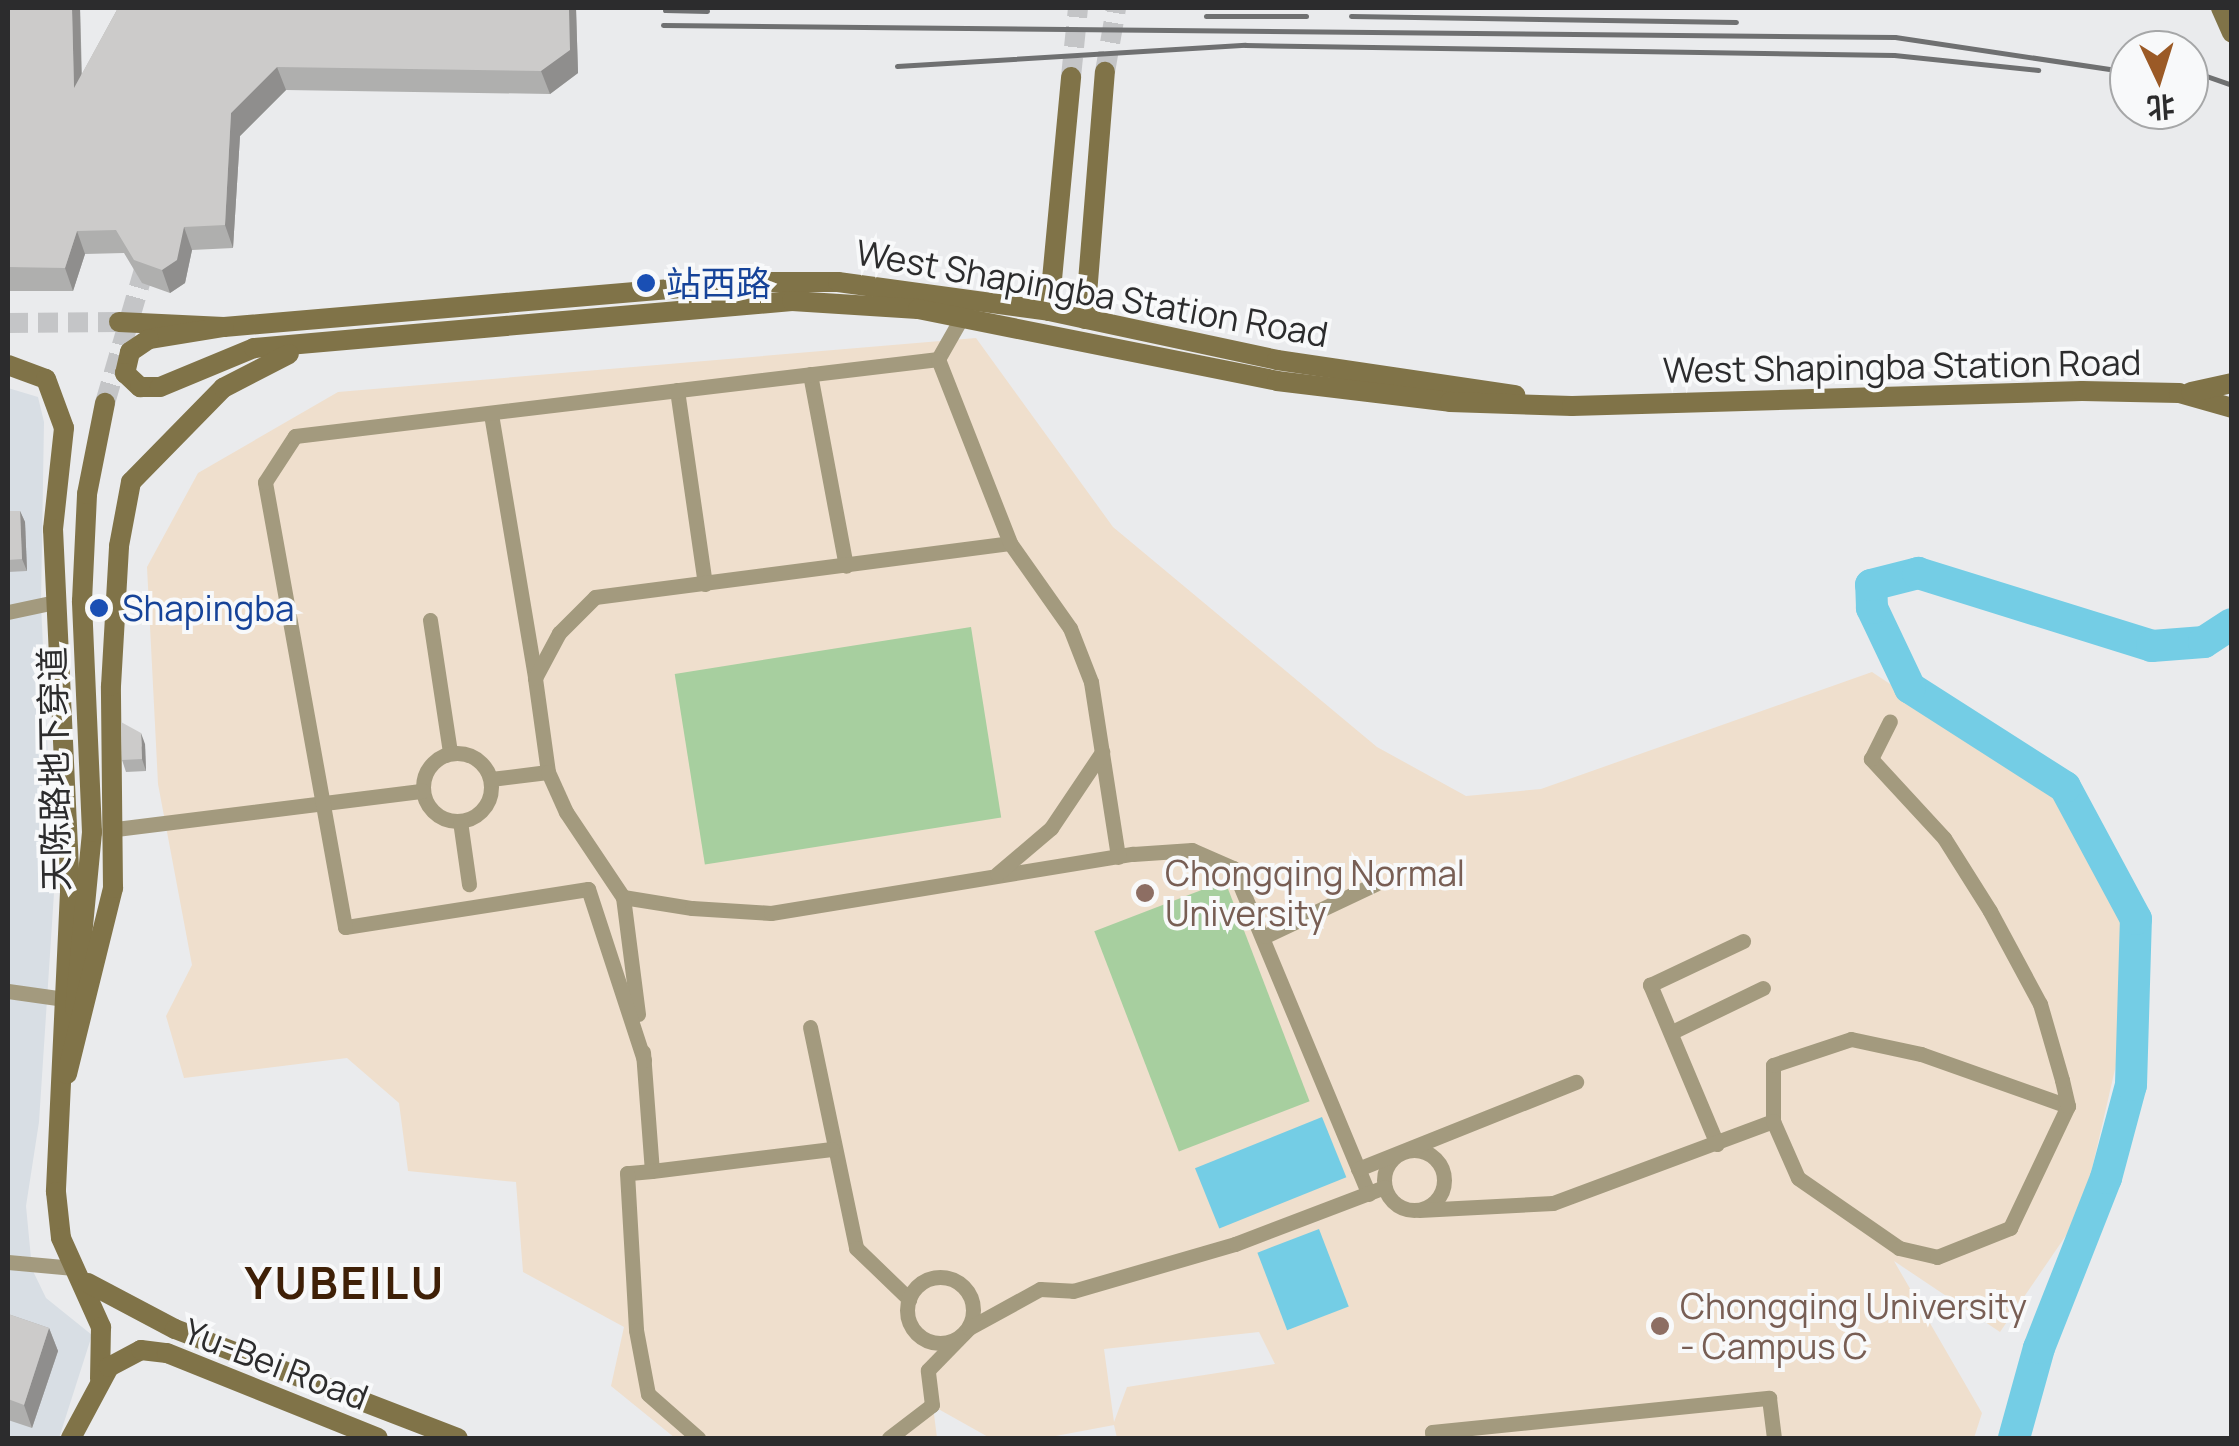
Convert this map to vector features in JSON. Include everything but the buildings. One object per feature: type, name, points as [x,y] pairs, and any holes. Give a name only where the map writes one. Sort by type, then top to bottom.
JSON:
[{"type":"main road","points":[[2221,8],[2232,33]]},
{"type":"main road","points":[[1085,319],[1105,72]]},
{"type":"main road","points":[[1049,310],[1071,77]]},
{"type":"main road","name":"West Shapingba Station Road","points":[[119,322],[224,327],[794,280],[1049,310],[1277,360],[1572,406]]},
{"type":"main road","name":"West Shapingba Station Road","points":[[322,346],[792,301],[962,317],[1277,380],[1450,402],[1572,406],[2179,393],[2232,408]]},
{"type":"main road","points":[[224,327],[149,339],[130,352],[124,373],[140,387],[160,387],[236,352],[322,346]]},
{"type":"main road","points":[[56,1135],[113,888],[116,830],[112,686],[119,546],[131,482],[222,388],[264,362],[322,346]]},
{"type":"main road","points":[[8,366],[46,378],[56,394],[64,428],[53,529],[70,892],[56,1135],[62,1238],[102,1327],[100,1379],[71,1438]]},
{"type":"main road","points":[[2179,393],[2232,383]]},
{"type":"main road","name":"天陈路地下穿道","points":[[56,1135],[90,891],[82,601],[87,494],[105,403]]},
{"type":"main road","name":"Yu-Bei Road","points":[[74,1268],[119,1305],[458,1438]]},
{"type":"main road","name":"Yu-Bei Road","points":[[100,1379],[141,1350],[167,1354],[378,1438]]},
{"type":"street","points":[[938,359],[962,317]]},
{"type":"street","points":[[644,1060],[588,890],[345,927],[320,806],[265,482],[296,436],[938,359]]},
{"type":"street","points":[[938,359],[1010,543],[1070,628],[1090,682],[1118,857]]},
{"type":"street","points":[[810,374],[846,566]]},
{"type":"street","points":[[677,390],[705,584]]},
{"type":"street","points":[[491,414],[548,772],[566,812],[623,898],[644,1060],[652,1171]]},
{"type":"street","points":[[535,678],[559,633],[595,597],[1010,543]]},
{"type":"street","points":[[8,612],[55,602]]},
{"type":"street","points":[[430,620],[450,753]]},
{"type":"street","points":[[1890,721],[1871,759],[1944,838],[1990,911],[2040,1004],[2068,1106],[2010,1228],[1938,1257],[1899,1248],[1798,1178],[1774,1121],[1773,1065],[1851,1039],[1921,1054],[2068,1106]]},
{"type":"street","points":[[994,877],[1052,828],[1102,752]]},
{"type":"street","points":[[450,753],[482,763],[490,779],[490,798],[478,814],[460,821],[435,813],[423,791],[435,760],[450,753]]},
{"type":"street","points":[[490,779],[548,772]]},
{"type":"street","points":[[116,830],[423,791]]},
{"type":"street","points":[[460,821],[469,884]]},
{"type":"street","points":[[623,898],[771,914],[1118,857],[1192,850],[1234,868],[1358,1169],[1376,1190],[1400,1208],[1554,1204],[1774,1121]]},
{"type":"street","points":[[1265,936],[1375,884]]},
{"type":"street","points":[[1717,1144],[1650,985],[1743,941]]},
{"type":"street","points":[[1672,1032],[1763,988]]},
{"type":"street","points":[[8,992],[64,999]]},
{"type":"street","points":[[810,1027],[832,1149],[856,1248],[908,1299],[908,1321],[922,1338],[943,1344],[1040,1289],[1073,1291],[1235,1244],[1376,1190],[1386,1166],[1400,1153],[1428,1153],[1444,1176],[1442,1194],[1419,1210]]},
{"type":"street","points":[[1358,1169],[1576,1082]]},
{"type":"street","points":[[698,1438],[648,1394],[639,1346],[626,1174],[832,1149]]},
{"type":"street","points":[[8,1262],[74,1268]]},
{"type":"street","points":[[889,1438],[932,1405],[928,1370],[968,1328],[973,1307],[955,1281],[933,1278],[908,1299]]},
{"type":"street","points":[[1433,1438],[1432,1432],[1770,1398],[1774,1438]]},
{"type":"shaded area","name":"Chongqing Normal University","points":[[976,338],[1113,527],[1377,747],[1466,796],[1541,789],[1872,672],[2054,793],[2123,923],[2119,1052],[2082,1212],[2000,1332],[1894,1261],[1982,1413],[1974,1438],[1117,1438],[1114,1425],[1045,1438],[990,1438],[933,1406],[937,1438],[675,1438],[611,1386],[624,1327],[523,1272],[516,1182],[408,1171],[399,1103],[347,1058],[184,1078],[166,1016],[192,965],[158,784],[147,567],[198,473],[338,392]],"holes":[[[1259,1332],[1275,1364],[1127,1387],[1114,1422],[1104,1349]]]},
{"type":"shaded area","points":[[8,388],[38,397],[44,422],[41,603],[54,893],[39,1122],[26,1206],[32,1269],[46,1298],[92,1335],[59,1438],[8,1438]]},
{"type":"green space","points":[[971,627],[1001,818],[705,865],[675,674]]},
{"type":"green space","points":[[1225,881],[1310,1101],[1179,1151],[1094,931]]},
{"type":"water","points":[[1322,1117],[1346,1177],[1219,1229],[1195,1168]]},
{"type":"water","points":[[1319,1229],[1349,1306],[1287,1330],[1257,1253]]},
{"type":"waterway","points":[[2014,1438],[2039,1348],[2106,1178],[2131,1085],[2136,919],[2065,787],[1910,688],[1872,608],[1871,585],[1918,573],[2152,646],[2204,642],[2232,624]]},
{"type":"tunnel","points":[[1071,77],[1078,8]]},
{"type":"tunnel","points":[[1105,72],[1116,8]]},
{"type":"tunnel","points":[[105,403],[148,256]]},
{"type":"tunnel","points":[[8,323],[119,322]]},
{"type":"railway","points":[[665,10],[707,11]]},
{"type":"railway","points":[[1206,16],[1306,16]]},
{"type":"railway","points":[[1351,16],[1736,22]]},
{"type":"railway","points":[[663,25],[1895,37],[2109,69]]},
{"type":"railway","points":[[897,66],[1245,45],[1894,55],[2038,70]]},
{"type":"railway","points":[[2209,77],[2232,85]]},
{"type":"place","name":"站西路","points":[[646,283]]},
{"type":"place","name":"Shapingba","points":[[99,608]]},
{"type":"place","name":"Chongqing Normal University","points":[[1145,893]]},
{"type":"place","name":"Chongqing University - Campus C","points":[[1660,1326]]},
{"type":"district","name":"YUBEILU","points":[[345,1283]]}]
